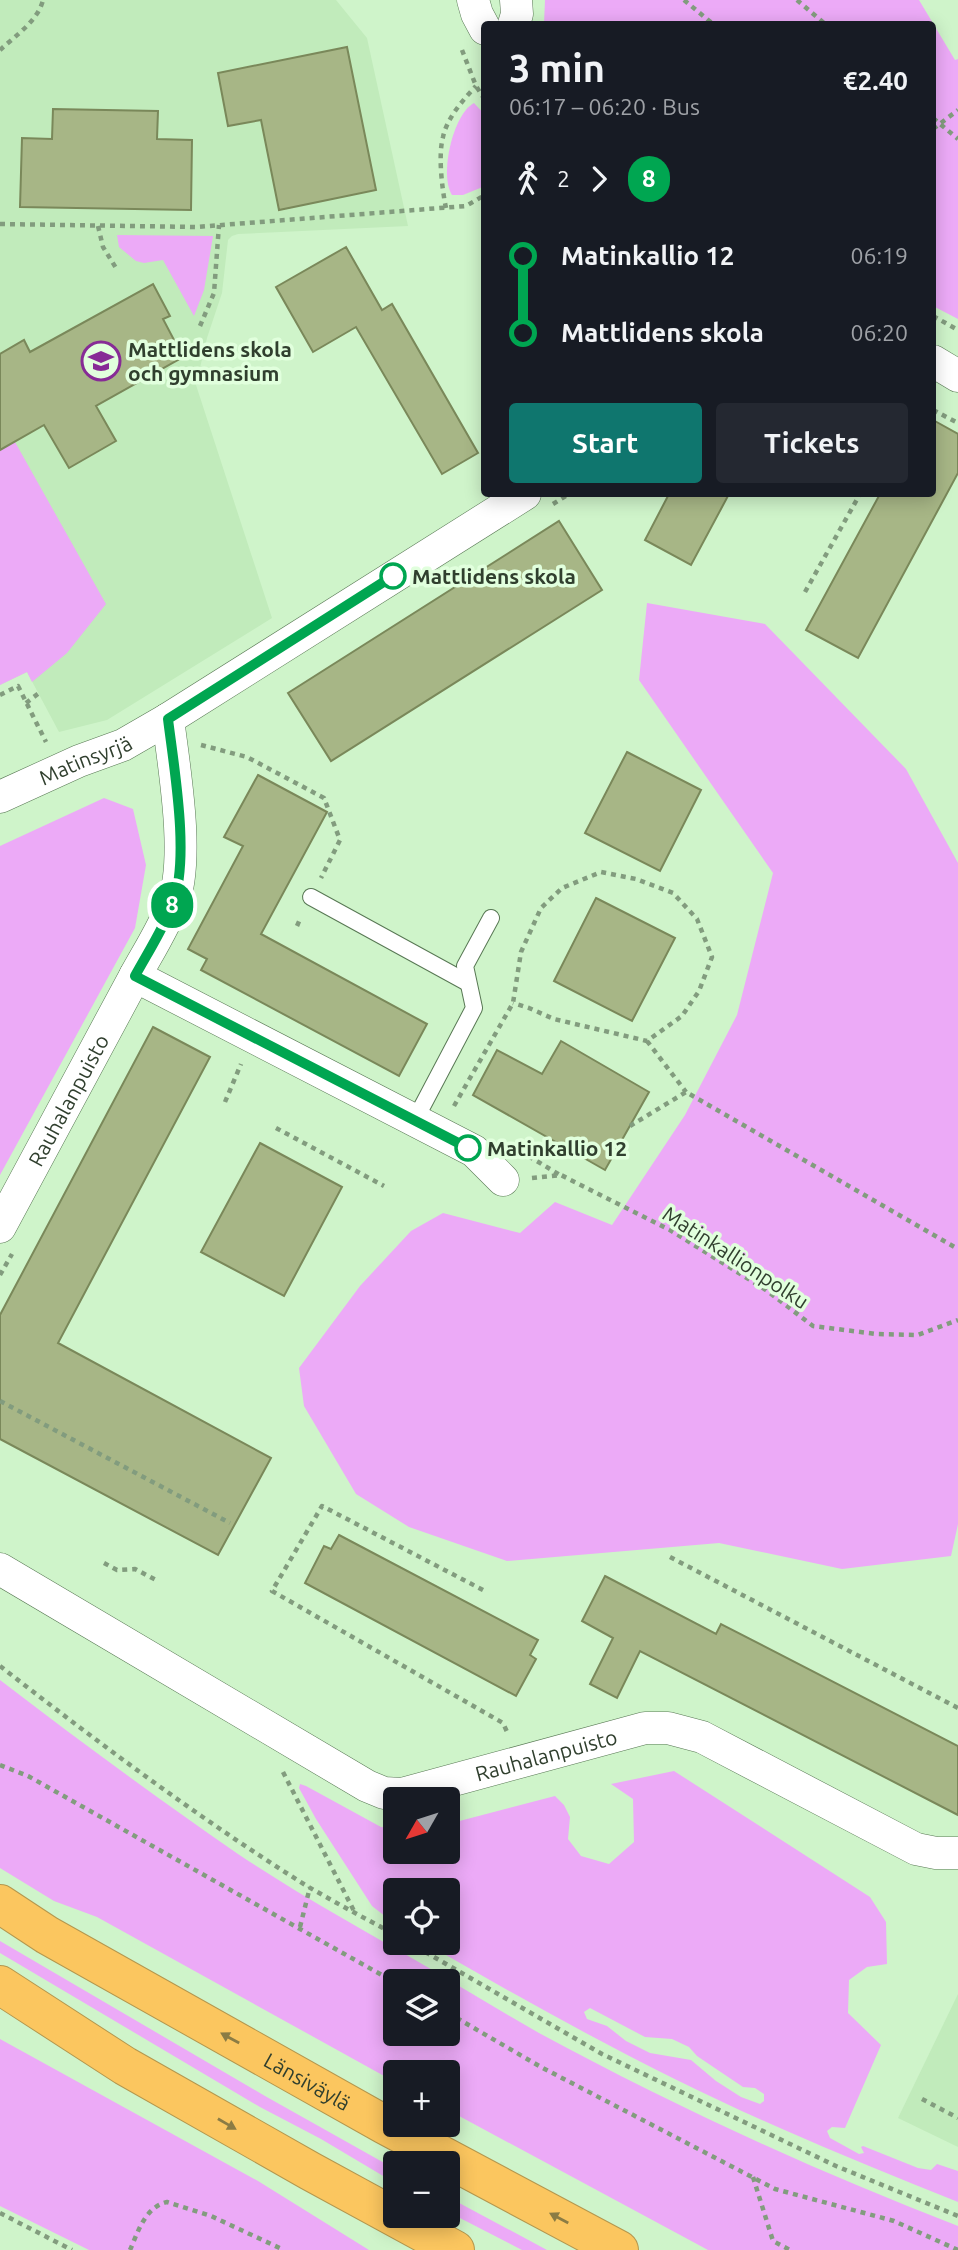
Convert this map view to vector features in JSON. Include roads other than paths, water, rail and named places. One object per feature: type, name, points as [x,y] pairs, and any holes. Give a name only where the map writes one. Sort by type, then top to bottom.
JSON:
[{"type":"highway","name":"Länsiväylä","points":[[0,1905],[47,1935],[360,2111],[619,2250]]},
{"type":"highway","points":[[0,1985],[125,2066],[455,2250]]},
{"type":"highway","points":[[0,2006],[125,2066]]},
{"type":"street","points":[[473,0],[481,22]]},
{"type":"street","points":[[499,0],[501,21]]},
{"type":"street","points":[[515,21],[516,0]]},
{"type":"street","points":[[936,363],[958,376]]},
{"type":"street","name":"Matinsyrjä","points":[[0,797],[79,761],[122,745],[535,501]]},
{"type":"street","name":"Rauhalanpuisto","points":[[6,1240],[174,902],[181,862],[168,719]]},
{"type":"street","points":[[135,976],[474,1151],[503,1180]]},
{"type":"street","name":"Rauhalanpuisto","points":[[0,1569],[367,1786],[384,1793],[402,1794],[645,1728],[668,1728],[702,1737],[916,1849],[958,1853]]},
{"type":"lane","points":[[311,897],[468,982]]},
{"type":"lane","points":[[415,1120],[474,1008],[465,967],[491,918]]},
{"type":"place","name":"Mattlidens skola och gymnasium","points":[[101,361]]},
{"type":"place","name":"Mattlidens skola","points":[[393,576]]},
{"type":"place","name":"Matinkallio 12","points":[[468,1148]]}]
